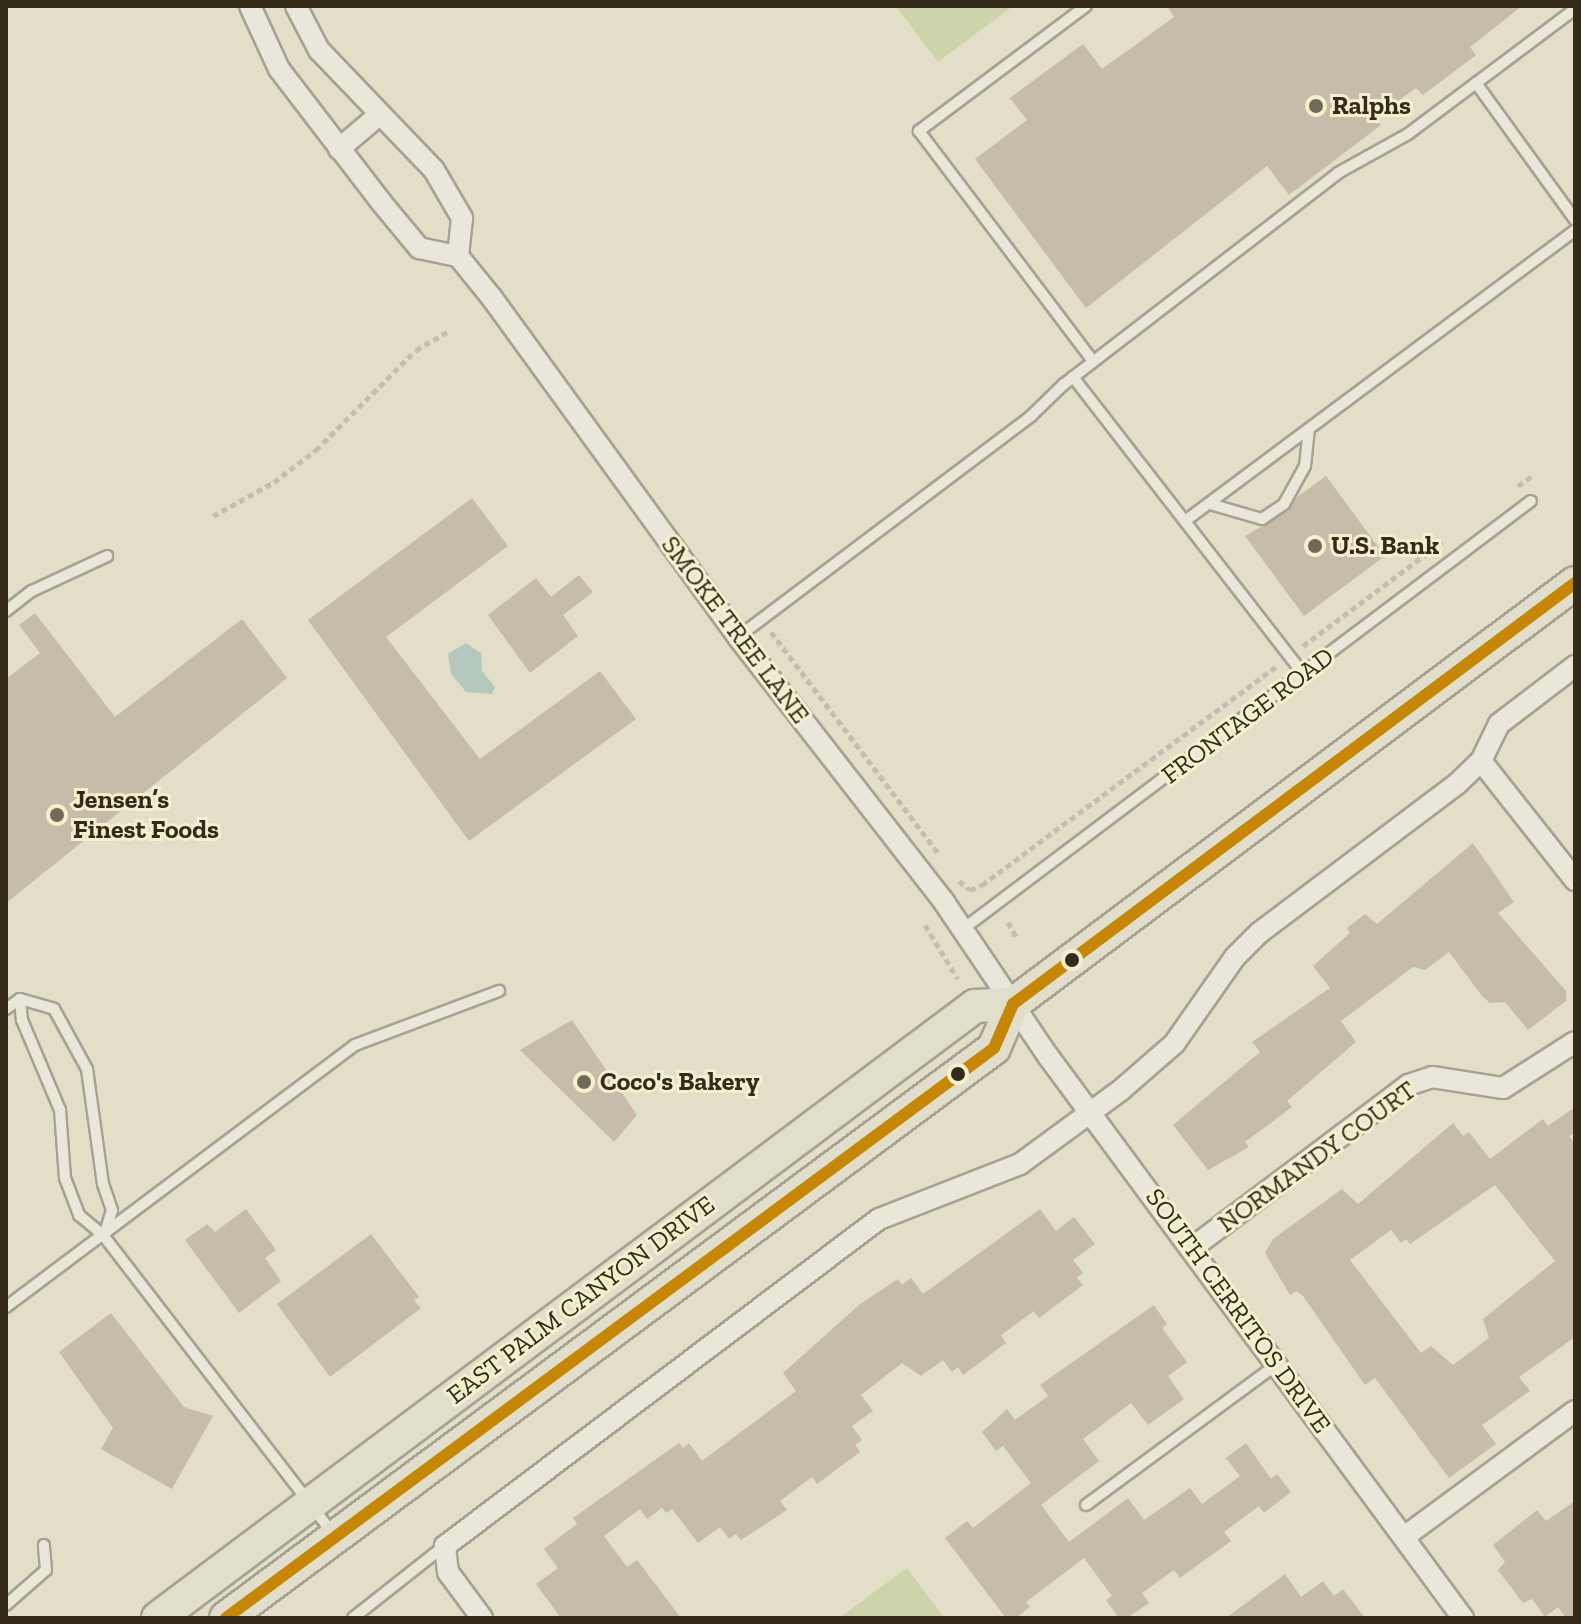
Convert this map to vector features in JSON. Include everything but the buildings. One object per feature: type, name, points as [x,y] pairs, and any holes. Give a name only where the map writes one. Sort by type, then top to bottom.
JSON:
[{"type":"main road","name":"EAST PALM CANYON DRIVE","points":[[226,1618],[994,1048],[1013,1004],[1575,583]]},
{"type":"main road","name":"EAST PALM CANYON DRIVE","points":[[158,1618],[975,1006],[1013,1004]]},
{"type":"street","points":[[250,6],[279,69],[419,248],[458,256],[462,218],[434,170],[319,50],[296,6]]},
{"type":"street","points":[[339,149],[379,115]]},
{"type":"street","name":"SMOKE TREE LANE","points":[[458,256],[738,637],[963,929],[1013,1004]]},
{"type":"street","points":[[482,1618],[448,1572],[445,1546],[879,1219],[1020,1164],[1091,1112],[1174,1044],[1235,957],[1259,933],[1481,761],[1499,724],[1575,666]]},
{"type":"street","points":[[1481,761],[1575,880]]},
{"type":"street","name":"SOUTH CERRITOS DRIVE","points":[[1013,1004],[1459,1616]]},
{"type":"street","name":"NORMANDY COURT","points":[[1192,1248],[1408,1085],[1432,1077],[1503,1088],[1575,1042]]},
{"type":"street","points":[[1404,1537],[1575,1411]]},
{"type":"lane","points":[[1086,6],[919,131],[1093,361]]},
{"type":"lane","points":[[738,637],[1031,416],[1093,361],[1338,173],[1408,134],[1575,9]]},
{"type":"lane","points":[[1476,83],[1575,220]]},
{"type":"lane","points":[[1185,521],[1575,230]]},
{"type":"lane","points":[[1073,377],[1303,674]]},
{"type":"lane","points":[[1210,504],[1262,519],[1284,504],[1305,466],[1309,430]]},
{"type":"lane","name":"FRONTAGE ROAD","points":[[963,929],[1531,501]]},
{"type":"lane","points":[[6,611],[32,591],[107,556]]},
{"type":"lane","points":[[6,1307],[355,1045],[499,991]]},
{"type":"lane","points":[[20,999],[54,1009],[87,1069],[103,1184],[112,1210],[103,1235]]},
{"type":"lane","points":[[20,999],[22,1020],[60,1110],[65,1178],[79,1215],[103,1235],[335,1537]]},
{"type":"lane","points":[[6,1009],[20,999]]},
{"type":"lane","points":[[1086,1505],[1277,1364]]},
{"type":"lane","points":[[6,1605],[46,1570],[44,1545]]},
{"type":"lane","points":[[353,1618],[445,1546]]},
{"type":"path","points":[[213,516],[274,482],[316,450],[416,350],[447,332]]},
{"type":"path","points":[[1511,491],[1533,475]]},
{"type":"path","points":[[952,872],[970,890],[982,885],[1452,535]]},
{"type":"path","points":[[762,620],[943,859]]},
{"type":"path","points":[[1008,922],[1017,938]]},
{"type":"path","points":[[925,925],[958,979]]},
{"type":"green space","points":[[896,6],[1013,6],[938,62]]},
{"type":"green space","points":[[907,1568],[944,1618],[839,1618]]},
{"type":"shaded area","points":[[466,643],[481,653],[482,671],[495,687],[492,694],[466,692],[451,674],[448,654]]},
{"type":"transit line","points":[[226,1618],[994,1048],[1013,1004],[1575,583]]},
{"type":"place","name":"Ralphs","points":[[1316,106]]},
{"type":"place","name":"U.S. Bank","points":[[1315,546]]},
{"type":"place","name":"Jensen’s Finest Foods","points":[[57,815]]},
{"type":"place","name":"Coco's Bakery","points":[[584,1082]]}]
